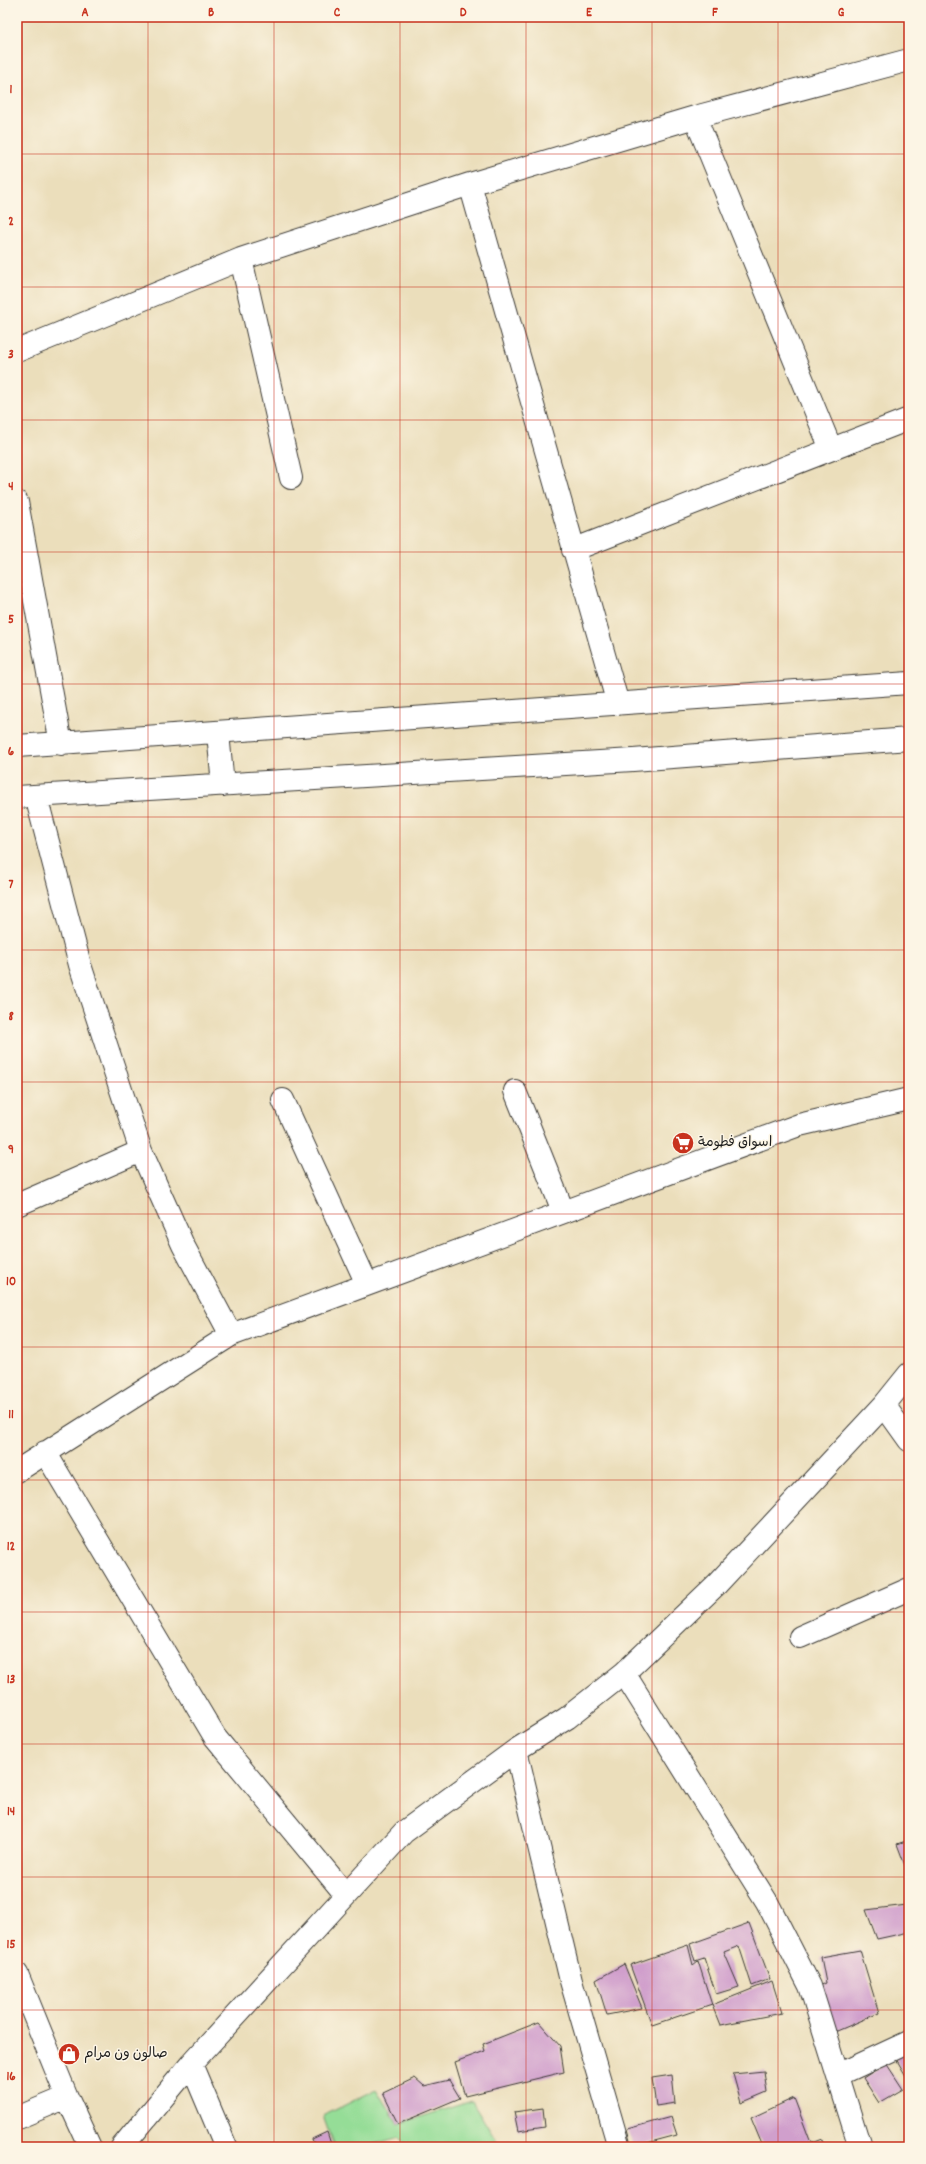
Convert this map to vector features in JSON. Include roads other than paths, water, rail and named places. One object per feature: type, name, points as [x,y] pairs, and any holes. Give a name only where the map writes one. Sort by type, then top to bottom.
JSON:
[{"type":"street","points":[[17,351],[241,259],[470,184],[695,118],[909,60]]},
{"type":"street","points":[[695,118],[831,449]]},
{"type":"street","points":[[470,184],[618,704]]},
{"type":"street","points":[[241,259],[291,478]]},
{"type":"street","points":[[573,550],[909,419]]},
{"type":"street","points":[[17,502],[62,744]]},
{"type":"street","points":[[17,746],[909,683]]},
{"type":"street","points":[[218,733],[223,785]]},
{"type":"street","points":[[231,1336],[183,1245],[141,1151],[80,965],[27,796],[641,760],[909,739]]},
{"type":"street","points":[[515,1091],[563,1211]]},
{"type":"street","points":[[17,1471],[231,1336],[563,1211],[800,1125],[909,1099]]},
{"type":"street","points":[[283,1100],[367,1284]]},
{"type":"street","points":[[17,1205],[141,1151]]},
{"type":"street","points":[[122,2147],[191,2064],[404,1832],[516,1750],[567,1718],[624,1673],[717,1584],[884,1405],[909,1374]]},
{"type":"street","points":[[884,1405],[909,1440]]},
{"type":"street","points":[[45,1452],[214,1737],[346,1895]]},
{"type":"street","points":[[800,1637],[909,1589]]},
{"type":"street","points":[[624,1673],[767,1902],[810,1986],[860,2147]]},
{"type":"street","points":[[516,1750],[570,1981],[619,2147]]},
{"type":"street","points":[[17,1974],[67,2097],[90,2147]]},
{"type":"street","points":[[838,2075],[909,2042]]},
{"type":"street","points":[[191,2064],[226,2147]]},
{"type":"street","points":[[17,2118],[67,2097]]},
{"type":"place","name":"اسواق فطومة","points":[[683,1143]]},
{"type":"place","name":"صالون ون مرام","points":[[69,2054]]}]
